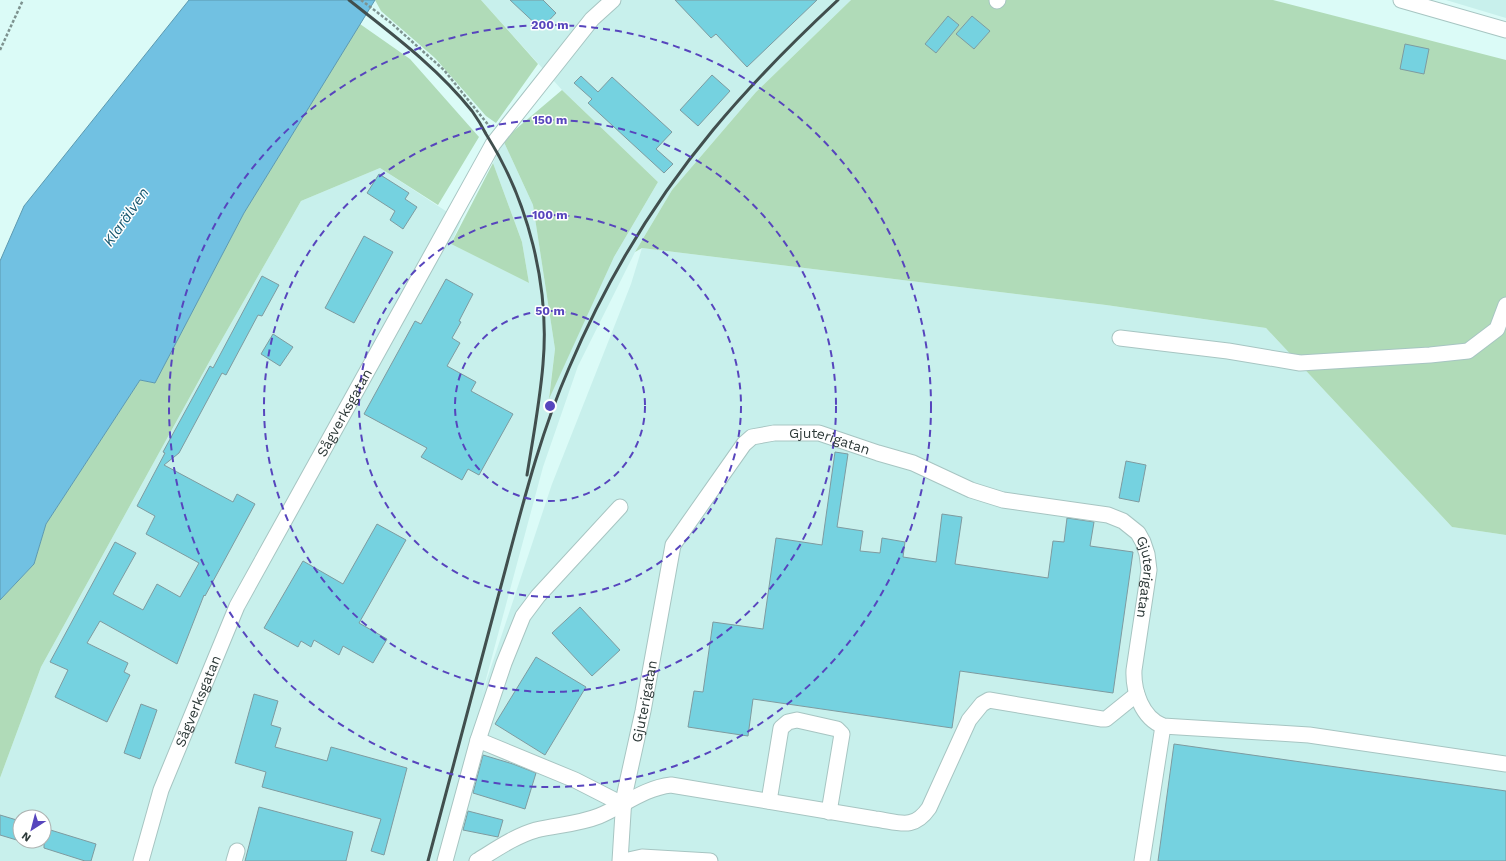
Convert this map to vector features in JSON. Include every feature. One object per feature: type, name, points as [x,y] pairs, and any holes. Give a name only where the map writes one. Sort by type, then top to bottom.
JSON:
[{"type":"street","name":"Sågverksgatan","points":[[141,861],[161,790],[237,606],[497,137],[592,20],[613,0]]},
{"type":"street","points":[[1401,0],[1506,30]]},
{"type":"street","points":[[1120,338],[1228,351],[1300,364],[1430,355],[1468,351],[1497,329],[1506,305]]},
{"type":"street","name":"Gjuterigatan","points":[[620,861],[624,804],[643,711],[673,545],[744,444],[752,437],[774,433],[819,433],[913,463],[971,490],[1003,500],[1108,515],[1127,524],[1144,542],[1149,570],[1133,685],[1149,717],[1154,722],[1163,726]]},
{"type":"street","points":[[445,861],[478,740],[504,663],[523,616],[538,596],[620,507]]},
{"type":"street","points":[[477,861],[505,844],[534,831],[596,817],[649,790],[671,785],[909,824],[922,818],[929,808],[970,720],[982,704],[989,700],[1102,720],[1106,719],[1137,694]]},
{"type":"street","points":[[768,801],[781,728],[788,722],[797,720],[837,729],[842,734],[829,812]]},
{"type":"street","points":[[1142,861],[1163,726],[1309,735],[1506,764]]},
{"type":"street","points":[[478,740],[575,780],[624,804]]},
{"type":"street","points":[[624,861],[642,856],[710,861]]},
{"type":"path","points":[[0,50],[23,0]]},
{"type":"path","points":[[361,0],[390,22],[444,70],[474,105],[497,137]]},
{"type":"shaded area","points":[[481,0],[851,0],[756,92],[672,190],[635,252],[578,366],[543,467],[482,694],[552,484],[631,284],[642,248],[1106,305],[1266,328],[1452,527],[1506,535],[1506,861],[0,861],[0,778],[41,667],[213,355],[301,201],[380,168],[461,221],[451,244],[529,283],[522,242],[493,163],[503,140],[533,205],[555,349],[549,397],[614,257],[658,182],[562,90]]},
{"type":"shaded area","points":[[1446,0],[1506,0],[1506,18]]},
{"type":"green space","points":[[375,0],[481,0],[538,64],[496,123],[486,116],[435,58],[381,11]]},
{"type":"green space","points":[[851,0],[1273,0],[1506,60],[1506,535],[1452,527],[1266,328],[1106,305],[642,248],[635,252],[672,190],[756,92]]},
{"type":"green space","points":[[360,24],[410,59],[479,137],[438,205],[380,168],[301,201],[213,355],[41,667],[0,778],[0,600],[34,564],[46,524],[140,380],[155,383],[244,213]]},
{"type":"green space","points":[[562,90],[658,182],[614,257],[549,399],[555,349],[533,205],[503,140]]},
{"type":"green space","points":[[493,163],[522,242],[529,283],[451,244]]},
{"type":"water","name":"Klarälven","points":[[189,0],[375,0],[244,213],[155,383],[140,380],[46,524],[34,564],[0,600],[0,261],[24,206]]},
{"type":"building","points":[[510,0],[543,0],[556,13],[541,29]]},
{"type":"building","points":[[675,0],[817,0],[747,67],[716,34],[711,38]]},
{"type":"building","points":[[948,16],[959,25],[936,53],[925,44]]},
{"type":"building","points":[[972,16],[990,31],[974,49],[956,34]]},
{"type":"building","points":[[1405,44],[1429,49],[1424,74],[1400,69]]},
{"type":"building","points":[[712,75],[730,91],[698,126],[680,110]]},
{"type":"building","points":[[581,76],[598,92],[612,77],[672,132],[656,149],[673,164],[664,173],[588,103],[592,99],[574,83]]},
{"type":"building","points":[[379,174],[409,193],[405,199],[417,207],[403,229],[390,220],[395,211],[367,193]]},
{"type":"building","points":[[364,236],[393,252],[354,323],[325,308]]},
{"type":"building","points":[[262,276],[279,285],[262,316],[258,315],[226,375],[222,373],[179,453],[164,465],[233,502],[237,494],[255,504],[205,596],[204,595],[177,664],[100,621],[87,643],[128,663],[124,672],[130,675],[107,722],[55,697],[68,670],[50,662],[115,542],[136,553],[113,594],[143,610],[157,584],[180,597],[199,563],[146,534],[155,516],[137,506],[165,453],[163,452],[210,366],[213,368]]},
{"type":"building","points":[[446,279],[473,294],[459,321],[461,322],[452,338],[460,343],[447,366],[476,382],[471,391],[513,414],[479,475],[468,469],[462,480],[421,457],[427,448],[364,414],[415,321],[421,324]]},
{"type":"building","points":[[273,334],[293,347],[280,366],[261,354]]},
{"type":"building","points":[[835,452],[848,454],[837,527],[863,531],[860,551],[880,553],[882,538],[905,542],[903,557],[936,562],[942,514],[962,517],[955,564],[1048,578],[1053,541],[1064,542],[1067,518],[1094,522],[1090,546],[1133,552],[1113,693],[960,671],[952,728],[753,699],[748,736],[688,727],[694,691],[703,692],[713,622],[763,629],[776,538],[822,545]]},
{"type":"building","points":[[1126,461],[1146,465],[1139,502],[1119,498]]},
{"type":"building","points":[[377,524],[406,540],[359,623],[387,639],[373,663],[343,646],[339,655],[314,640],[311,647],[301,641],[298,647],[264,628],[303,561],[343,584]]},
{"type":"building","points":[[580,607],[620,650],[592,676],[552,633]]},
{"type":"building","points":[[536,657],[586,687],[545,755],[495,724]]},
{"type":"building","points":[[254,694],[278,701],[271,725],[281,728],[275,747],[327,761],[331,747],[407,768],[384,855],[371,851],[381,819],[262,787],[266,772],[235,763]]},
{"type":"building","points":[[141,704],[157,710],[140,759],[124,753]]},
{"type":"building","points":[[1174,744],[1506,791],[1506,861],[1158,861]]},
{"type":"building","points":[[483,755],[536,773],[525,809],[473,793]]},
{"type":"building","points":[[259,807],[353,832],[346,861],[245,861]]},
{"type":"building","points":[[468,811],[503,820],[498,837],[463,830]]},
{"type":"building","points":[[0,815],[12,819],[12,839],[0,835]]},
{"type":"building","points":[[52,830],[96,844],[91,861],[85,861],[47,849],[52,849]]},
{"type":"railway","points":[[349,0],[398,38],[444,80],[458,95],[472,111],[481,125],[501,160],[514,187],[533,244],[543,304],[543,364],[527,475]]},
{"type":"railway","points":[[428,861],[529,481],[547,424],[583,336],[598,305],[632,244],[691,157],[727,113],[758,79],[838,0]]}]
